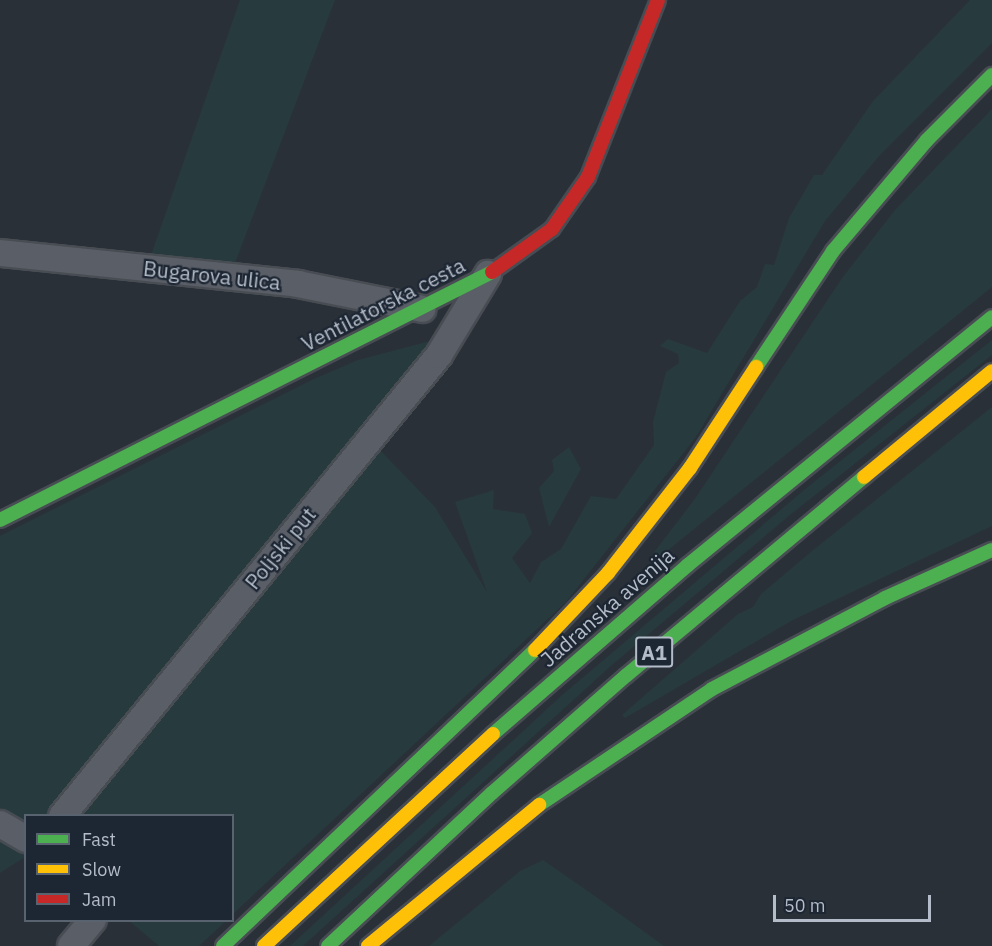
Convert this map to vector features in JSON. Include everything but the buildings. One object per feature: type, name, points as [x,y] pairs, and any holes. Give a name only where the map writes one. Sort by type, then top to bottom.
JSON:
[{"type":"main road","name":"Ventilatorska cesta","points":[[0,520],[423,309],[489,274],[552,229],[571,205],[592,166],[658,0]]},
{"type":"main road","points":[[223,946],[528,658],[608,573],[690,468],[833,251],[927,140],[992,75]]},
{"type":"main road","name":"Jadranska avenija","points":[[264,946],[472,752],[661,588],[866,416],[992,317]]},
{"type":"main road","name":"A1","points":[[328,946],[492,793],[627,675],[992,371]]},
{"type":"main road","points":[[368,946],[527,813],[712,689],[885,598],[992,550]]},
{"type":"street","name":"Bugarova ulica","points":[[0,253],[298,284],[423,309]]},
{"type":"street","name":"Poljski put","points":[[64,814],[439,355],[489,274]]},
{"type":"street","points":[[0,824],[24,838]]},
{"type":"street","points":[[71,946],[92,922]]},
{"type":"green space","points":[[240,0],[335,0],[234,266],[150,258]]},
{"type":"green space","points":[[970,0],[992,0],[992,43],[880,155],[825,221],[696,437],[566,602],[234,913],[234,814],[79,814],[219,636],[377,447],[435,507],[487,592],[455,502],[494,490],[493,509],[525,514],[532,533],[512,558],[530,583],[541,562],[561,549],[591,496],[616,499],[654,445],[653,422],[666,372],[679,363],[678,354],[660,346],[668,339],[707,353],[740,301],[757,287],[765,264],[774,265],[789,218],[814,175],[822,175],[873,101]]},
{"type":"green space","points":[[992,109],[992,287],[656,560],[652,555],[694,500],[842,278],[895,210]]},
{"type":"green space","points":[[434,340],[50,814],[24,814],[24,825],[0,813],[0,536],[314,379],[358,360]]},
{"type":"green space","points":[[992,340],[992,355],[790,515],[612,665],[303,946],[290,946],[561,696],[804,490]]},
{"type":"green space","points":[[992,407],[992,526],[793,620],[625,718],[622,715],[738,614],[753,607],[761,594],[812,551]]},
{"type":"green space","points":[[569,447],[581,469],[549,527],[539,488],[554,471],[552,460]]},
{"type":"green space","points":[[0,837],[24,852],[24,858],[0,873]]},
{"type":"green space","points":[[543,860],[664,946],[429,946],[520,871]]},
{"type":"green space","points":[[130,922],[225,922],[199,946],[159,946]]},
{"type":"traffic: fast","points":[[756,367],[833,251],[927,140],[992,75]]},
{"type":"traffic: fast","points":[[0,520],[492,272]]},
{"type":"traffic: fast","points":[[493,734],[688,565],[992,317]]},
{"type":"traffic: fast","points":[[328,946],[492,793],[627,675],[864,477]]},
{"type":"traffic: fast","points":[[539,805],[712,689],[885,598],[992,550]]},
{"type":"traffic: fast","points":[[223,946],[535,650]]},
{"type":"traffic: slow","points":[[535,650],[608,573],[690,468],[756,367]]},
{"type":"traffic: slow","points":[[864,477],[992,371]]},
{"type":"traffic: slow","points":[[264,946],[493,734]]},
{"type":"traffic: slow","points":[[368,946],[539,805]]},
{"type":"traffic: jam","points":[[492,272],[552,229],[588,177],[658,0]]}]
